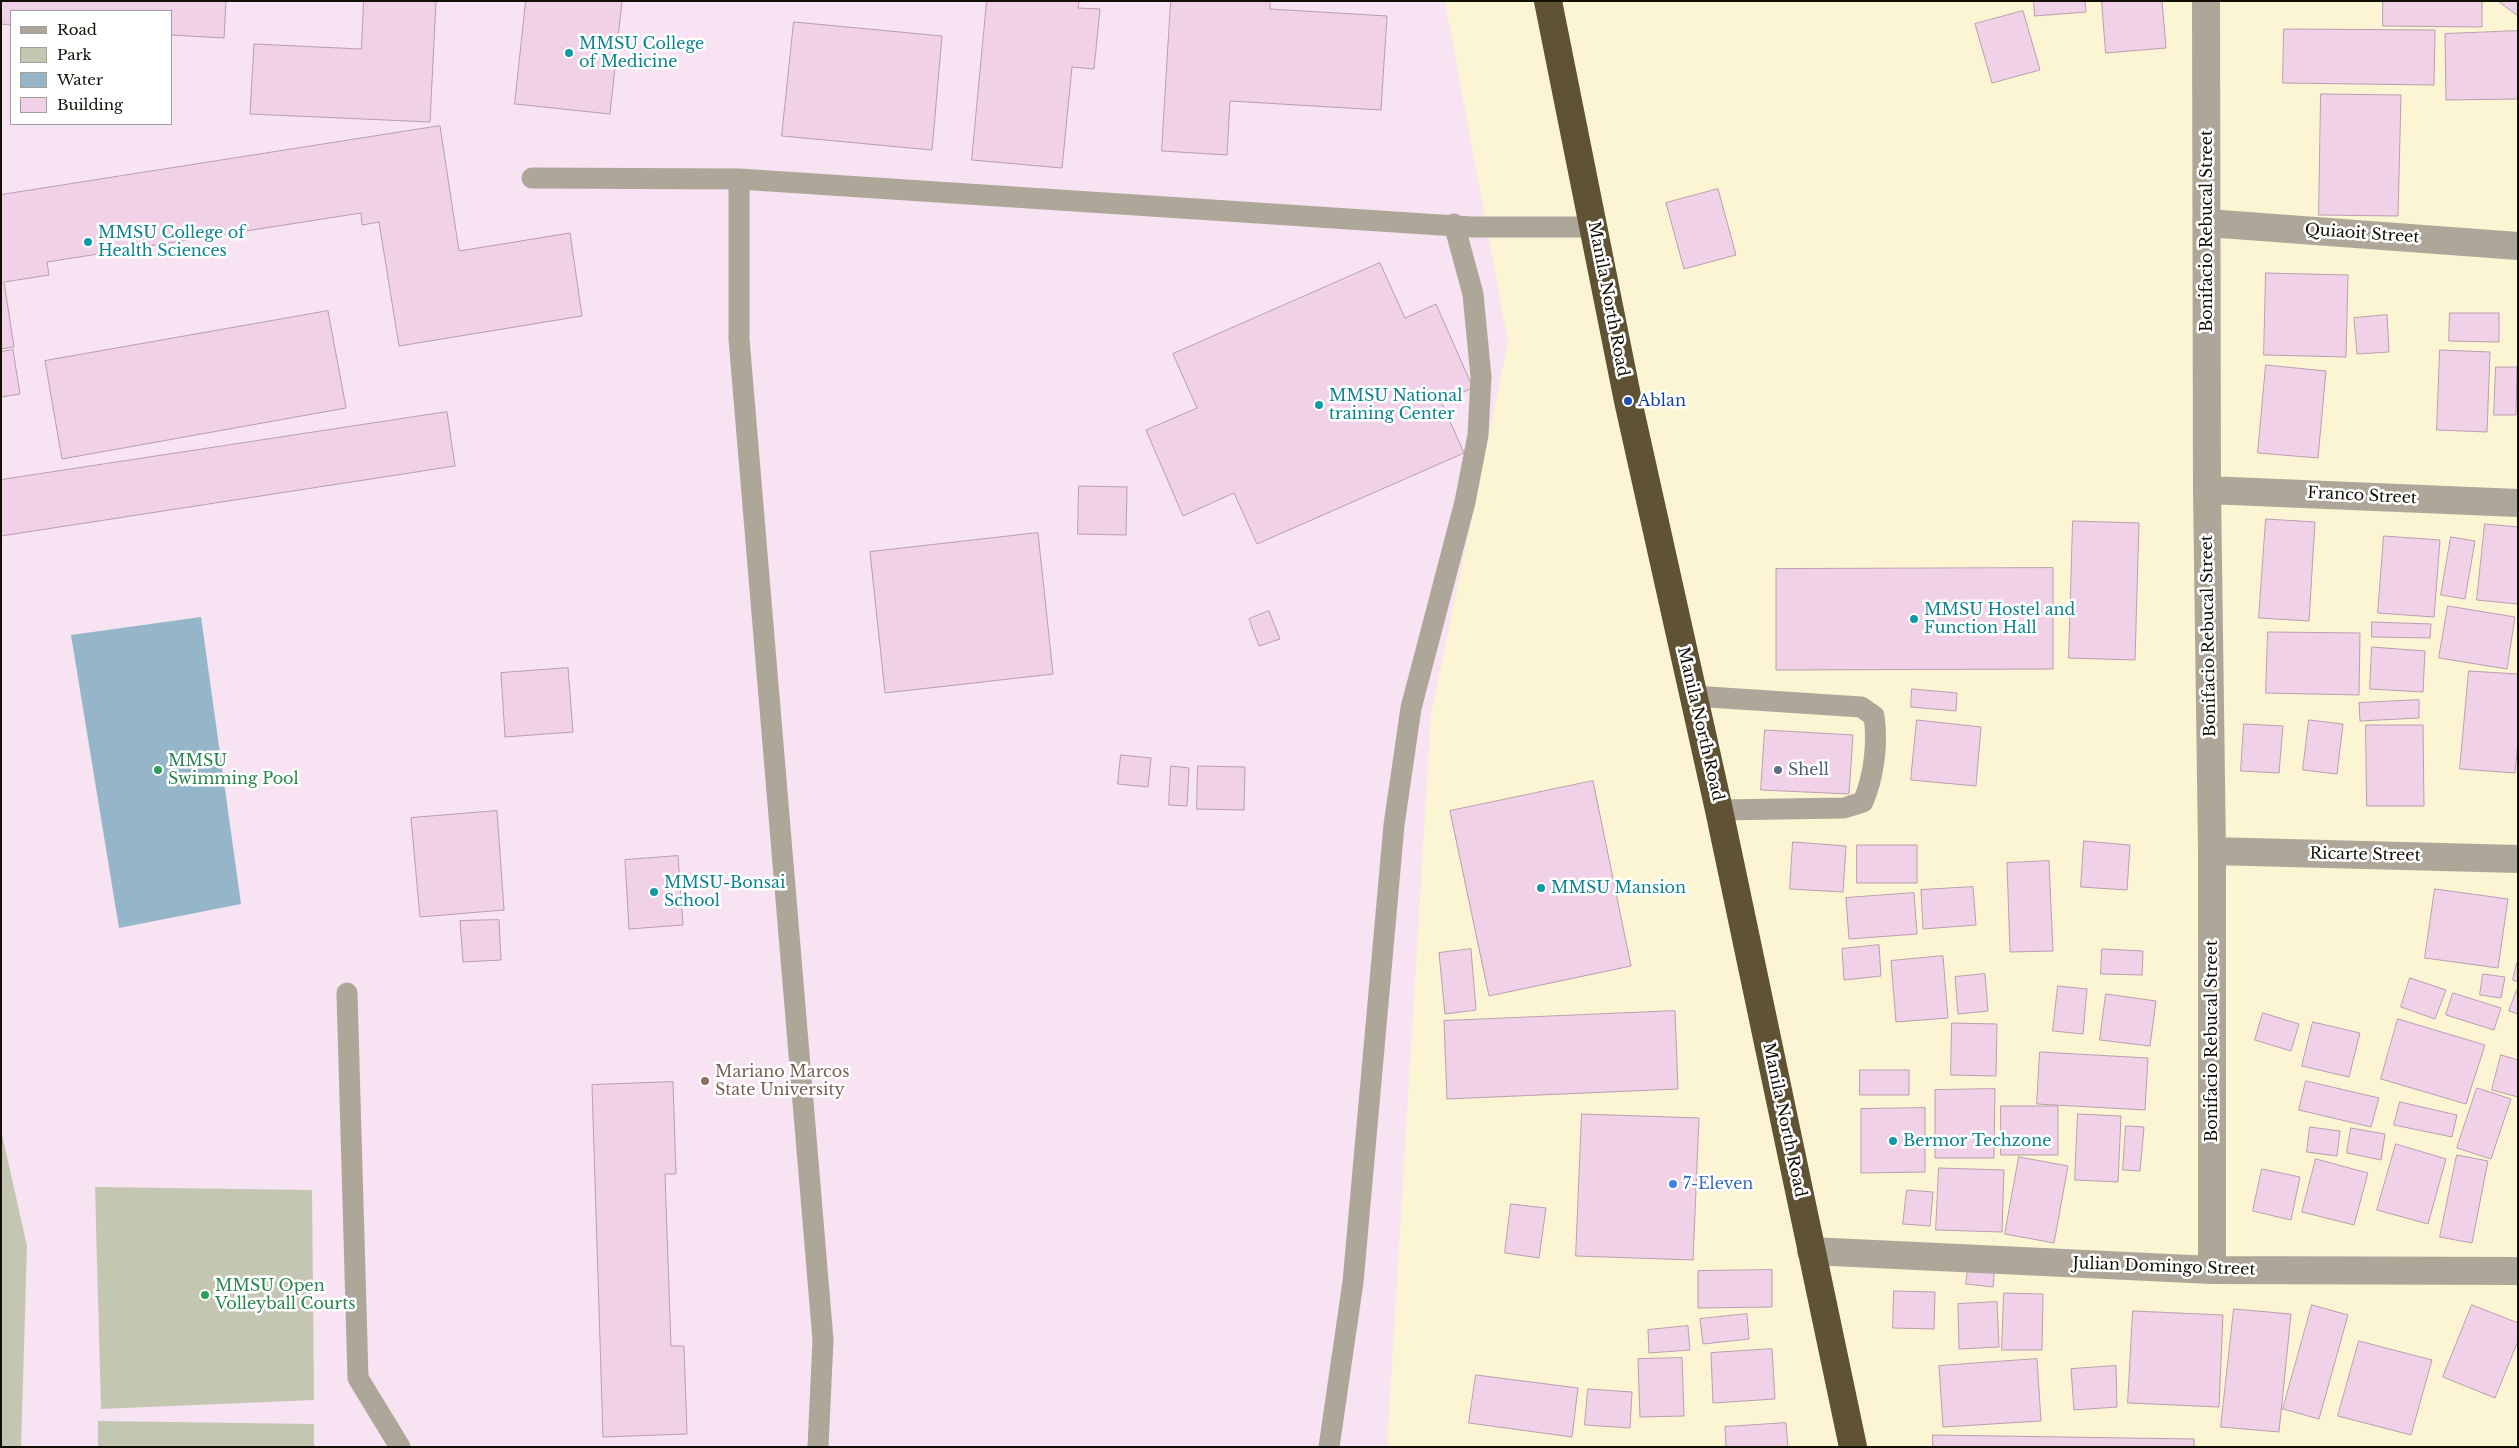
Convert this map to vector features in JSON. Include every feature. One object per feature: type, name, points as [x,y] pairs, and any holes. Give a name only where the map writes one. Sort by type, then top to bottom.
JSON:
[{"type":"highway","name":"Manila North Road","points":[[1548,1],[1628,401],[1719,810],[1853,1447]]},
{"type":"street","name":"Bonifacio Rebucal Street","points":[[2206,1],[2207,490],[2212,851],[2212,1270]]},
{"type":"street","name":"Quiaoit Street","points":[[2207,223],[2518,246]]},
{"type":"street","name":"Franco Street","points":[[2207,490],[2518,503]]},
{"type":"street","name":"Ricarte Street","points":[[2212,851],[2518,858]]},
{"type":"street","name":"Julian Domingo Street","points":[[1812,1251],[2212,1270],[2518,1271]]},
{"type":"lane","points":[[532,178],[739,179],[1454,224],[1593,227]]},
{"type":"lane","points":[[739,179],[740,339],[823,1340],[818,1446],[808,1447]]},
{"type":"lane","points":[[1329,1447],[1353,1282],[1394,825],[1411,708],[1465,502],[1478,435],[1481,377],[1472,294],[1454,224]]},
{"type":"lane","points":[[1693,696],[1862,707],[1874,716],[1876,732],[1870,785],[1863,802],[1844,808],[1719,810]]},
{"type":"lane","points":[[347,993],[358,1378],[400,1447]]},
{"type":"shaded area","name":"Mariano Marcos State University","points":[[1,1],[1445,1],[1508,342],[1431,715],[1387,1447],[1,1447]]},
{"type":"green space","points":[[1,1130],[27,1246],[21,1447],[1,1447]]},
{"type":"green space","name":"MMSU Open Volleyball Courts","points":[[95,1187],[312,1190],[314,1400],[101,1409]]},
{"type":"green space","points":[[98,1421],[314,1424],[314,1447],[98,1447]]},
{"type":"water","name":"MMSU Swimming Pool","points":[[201,617],[241,904],[119,928],[71,635]]},
{"type":"building","points":[[1,1],[226,1],[224,38],[172,35],[172,10],[10,10],[10,25],[1,24]]},
{"type":"building","points":[[364,1],[436,1],[430,122],[250,114],[254,44],[361,49]]},
{"type":"building","name":"MMSU College of Medicine","points":[[526,1],[622,1],[610,114],[515,104]]},
{"type":"building","points":[[987,1],[1079,1],[1078,8],[1100,9],[1094,69],[1072,67],[1062,168],[972,160]]},
{"type":"building","points":[[1171,1],[1270,1],[1270,9],[1387,16],[1381,110],[1230,101],[1227,155],[1162,151]]},
{"type":"building","points":[[2034,1],[2085,1],[2086,12],[2035,16]]},
{"type":"building","points":[[2102,1],[2162,1],[2166,48],[2106,53]]},
{"type":"building","points":[[2383,1],[2482,1],[2482,27],[2383,26]]},
{"type":"building","points":[[2499,1],[2518,1],[2518,16],[2499,2]]},
{"type":"building","points":[[2023,11],[2040,70],[1992,83],[1975,24]]},
{"type":"building","points":[[794,22],[942,36],[932,150],[782,136]]},
{"type":"building","points":[[2284,29],[2435,30],[2434,85],[2283,83]]},
{"type":"building","points":[[2518,31],[2518,99],[2446,100],[2445,34]]},
{"type":"building","points":[[2321,94],[2401,95],[2398,216],[2319,215]]},
{"type":"building","name":"MMSU College of Health Sciences","points":[[440,126],[459,251],[570,233],[582,316],[399,346],[379,222],[362,225],[361,213],[47,262],[49,275],[4,282],[14,347],[1,349],[1,195]]},
{"type":"building","points":[[1718,189],[1736,255],[1684,269],[1666,203]]},
{"type":"building","name":"MMSU National training Center","points":[[1380,263],[1405,318],[1436,304],[1473,388],[1441,401],[1464,453],[1257,544],[1234,493],[1183,516],[1146,430],[1197,408],[1173,354]]},
{"type":"building","points":[[2266,273],[2348,275],[2346,357],[2264,355]]},
{"type":"building","points":[[328,311],[346,408],[62,459],[45,361]]},
{"type":"building","points":[[2450,313],[2499,313],[2499,342],[2449,341]]},
{"type":"building","points":[[2387,315],[2389,352],[2357,354],[2354,318]]},
{"type":"building","points":[[13,350],[20,394],[1,397],[1,352]]},
{"type":"building","points":[[2440,350],[2490,352],[2487,432],[2437,430]]},
{"type":"building","points":[[2266,365],[2326,371],[2318,458],[2258,453]]},
{"type":"building","points":[[2496,367],[2517,367],[2516,415],[2494,415]]},
{"type":"building","points":[[447,412],[455,466],[1,536],[1,480]]},
{"type":"building","points":[[1079,486],[1127,487],[1126,535],[1078,534]]},
{"type":"building","points":[[2266,519],[2315,522],[2309,621],[2259,618]]},
{"type":"building","points":[[2073,521],[2139,523],[2135,660],[2069,658]]},
{"type":"building","points":[[2485,524],[2518,527],[2518,604],[2477,600]]},
{"type":"building","points":[[1038,533],[1053,674],[885,693],[870,552]]},
{"type":"building","points":[[2384,536],[2440,540],[2434,617],[2378,613]]},
{"type":"building","points":[[2451,537],[2475,541],[2465,599],[2441,595]]},
{"type":"building","name":"MMSU Hostel and Function Hall","points":[[2053,568],[2053,669],[1776,670],[1776,569]]},
{"type":"building","points":[[2448,606],[2515,617],[2507,669],[2439,658]]},
{"type":"building","points":[[1269,611],[1280,639],[1259,646],[1249,619]]},
{"type":"building","points":[[2372,622],[2431,624],[2430,638],[2372,637]]},
{"type":"building","points":[[2268,632],[2360,633],[2359,695],[2266,693]]},
{"type":"building","points":[[2372,647],[2425,651],[2423,692],[2370,689]]},
{"type":"building","points":[[568,668],[573,732],[505,737],[501,673]]},
{"type":"building","points":[[2469,671],[2518,674],[2518,741],[2515,773],[2460,769]]},
{"type":"building","points":[[1912,689],[1957,693],[1956,711],[1911,707]]},
{"type":"building","points":[[2419,700],[2419,718],[2360,721],[2359,703]]},
{"type":"building","points":[[1917,720],[1981,727],[1976,786],[1911,780]]},
{"type":"building","points":[[2309,720],[2343,724],[2337,774],[2303,770]]},
{"type":"building","points":[[2244,724],[2283,726],[2279,773],[2241,771]]},
{"type":"building","points":[[2366,725],[2423,725],[2424,806],[2367,806]]},
{"type":"building","points":[[1765,730],[1853,735],[1849,794],[1761,790]]},
{"type":"building","points":[[1121,755],[1151,758],[1148,787],[1118,784]]},
{"type":"building","points":[[1171,766],[1189,768],[1187,806],[1169,805]]},
{"type":"building","points":[[1198,766],[1245,767],[1244,810],[1197,809]]},
{"type":"building","name":"MMSU Mansion","points":[[1593,781],[1631,966],[1489,996],[1450,811]]},
{"type":"building","points":[[497,811],[504,910],[420,917],[411,818]]},
{"type":"building","points":[[2084,841],[2130,845],[2127,890],[2081,887]]},
{"type":"building","points":[[1793,842],[1846,846],[1843,892],[1790,889]]},
{"type":"building","points":[[1857,845],[1917,845],[1917,883],[1857,883]]},
{"type":"building","name":"MMSU-Bonsai School","points":[[678,856],[683,925],[629,929],[625,860]]},
{"type":"building","points":[[2049,861],[2053,951],[2010,952],[2007,863]]},
{"type":"building","points":[[1973,887],[1976,925],[1923,929],[1921,890]]},
{"type":"building","points":[[2435,889],[2508,899],[2498,968],[2425,958]]},
{"type":"building","points":[[1914,893],[1917,934],[1849,939],[1846,898]]},
{"type":"building","points":[[499,920],[501,960],[463,962],[460,921]]},
{"type":"building","points":[[1879,945],[1881,976],[1844,980],[1842,949]]},
{"type":"building","points":[[1471,949],[1476,1010],[1445,1014],[1439,953]]},
{"type":"building","points":[[2102,949],[2143,951],[2142,975],[2101,974]]},
{"type":"building","points":[[1943,956],[1948,1018],[1896,1022],[1891,961]]},
{"type":"building","points":[[2518,963],[2518,982],[2513,980]]},
{"type":"building","points":[[1985,974],[1988,1011],[1958,1014],[1955,977]]},
{"type":"building","points":[[2483,974],[2505,977],[2501,998],[2480,995]]},
{"type":"building","points":[[2410,978],[2446,990],[2435,1019],[2401,1007]]},
{"type":"building","points":[[2058,986],[2087,989],[2083,1034],[2053,1031]]},
{"type":"building","points":[[2518,990],[2518,1014],[2509,1011]]},
{"type":"building","points":[[2453,993],[2501,1008],[2494,1030],[2446,1015]]},
{"type":"building","points":[[2106,994],[2156,1001],[2150,1046],[2100,1040]]},
{"type":"building","points":[[1675,1011],[1678,1089],[1447,1099],[1444,1021]]},
{"type":"building","points":[[2263,1013],[2299,1024],[2291,1051],[2255,1040]]},
{"type":"building","points":[[2398,1019],[2485,1045],[2466,1104],[2381,1079]]},
{"type":"building","points":[[2313,1022],[2360,1033],[2349,1077],[2302,1066]]},
{"type":"building","points":[[1952,1023],[1997,1024],[1996,1076],[1951,1075]]},
{"type":"building","points":[[2040,1052],[2148,1058],[2145,1110],[2037,1104]]},
{"type":"building","points":[[2501,1055],[2518,1060],[2518,1097],[2492,1090]]},
{"type":"building","points":[[1860,1070],[1909,1070],[1909,1095],[1860,1095]]},
{"type":"building","points":[[2306,1081],[2379,1098],[2371,1127],[2299,1110]]},
{"type":"building","points":[[673,1082],[676,1174],[665,1174],[671,1346],[684,1346],[687,1434],[603,1437],[592,1085]]},
{"type":"building","points":[[2477,1088],[2511,1099],[2491,1159],[2457,1148]]},
{"type":"building","points":[[1995,1089],[1994,1158],[1935,1158],[1935,1090]]},
{"type":"building","points":[[2400,1102],[2457,1115],[2452,1137],[2394,1125]]},
{"type":"building","points":[[2001,1106],[2058,1106],[2058,1155],[2001,1155]]},
{"type":"building","name":"Bermor Techzone","points":[[1925,1108],[1925,1172],[1861,1173],[1861,1109]]},
{"type":"building","points":[[1582,1114],[1699,1118],[1693,1260],[1576,1256]]},
{"type":"building","points":[[2078,1114],[2121,1116],[2118,1182],[2075,1180]]},
{"type":"building","points":[[2126,1126],[2144,1127],[2140,1171],[2123,1170]]},
{"type":"building","points":[[2310,1127],[2340,1131],[2337,1156],[2307,1152]]},
{"type":"building","points":[[2351,1128],[2385,1134],[2381,1160],[2347,1153]]},
{"type":"building","points":[[2396,1144],[2446,1159],[2428,1224],[2377,1210]]},
{"type":"building","points":[[2457,1155],[2488,1161],[2472,1243],[2440,1237]]},
{"type":"building","points":[[2019,1157],[2068,1166],[2054,1243],[2005,1234]]},
{"type":"building","points":[[2316,1159],[2368,1173],[2354,1225],[2302,1212]]},
{"type":"building","points":[[1939,1168],[2004,1170],[2002,1232],[1936,1230]]},
{"type":"building","points":[[2262,1169],[2300,1177],[2291,1220],[2253,1211]]},
{"type":"building","points":[[1907,1190],[1933,1192],[1930,1226],[1903,1224]]},
{"type":"building","points":[[1511,1204],[1546,1208],[1539,1258],[1505,1253]]},
{"type":"building","points":[[1969,1262],[1995,1265],[1993,1287],[1966,1284]]},
{"type":"building","points":[[1772,1270],[1772,1307],[1698,1308],[1698,1271]]},
{"type":"building","points":[[1894,1291],[1935,1292],[1934,1329],[1893,1328]]},
{"type":"building","points":[[2004,1293],[2043,1294],[2042,1350],[2002,1350]]},
{"type":"building","points":[[1997,1302],[1999,1347],[1959,1349],[1958,1304]]},
{"type":"building","points":[[2312,1305],[2348,1315],[2319,1419],[2283,1409]]},
{"type":"building","points":[[2472,1305],[2518,1323],[2518,1341],[2495,1398],[2443,1377]]},
{"type":"building","points":[[2234,1309],[2291,1314],[2279,1432],[2221,1427]]},
{"type":"building","points":[[2133,1311],[2223,1315],[2219,1407],[2128,1403]]},
{"type":"building","points":[[1747,1314],[1749,1339],[1703,1344],[1700,1319]]},
{"type":"building","points":[[1688,1326],[1690,1350],[1649,1353],[1648,1330]]},
{"type":"building","points":[[2359,1341],[2432,1360],[2411,1435],[2338,1416]]},
{"type":"building","points":[[1772,1349],[1775,1399],[1713,1403],[1711,1353]]},
{"type":"building","points":[[1682,1358],[1684,1416],[1640,1417],[1638,1359]]},
{"type":"building","points":[[2037,1359],[2041,1421],[1943,1427],[1939,1366]]},
{"type":"building","points":[[2116,1366],[2117,1407],[2074,1410],[2071,1369]]},
{"type":"building","points":[[1476,1375],[1578,1388],[1572,1437],[1469,1423]]},
{"type":"building","points":[[1588,1389],[1632,1392],[1630,1428],[1585,1425]]},
{"type":"building","points":[[1786,1423],[1788,1447],[1726,1447],[1725,1427]]},
{"type":"building","points":[[1933,1435],[2194,1439],[2194,1447],[1933,1447]]},
{"type":"place","name":"MMSU College of Medicine","points":[[569,53]]},
{"type":"place","name":"MMSU College of Health Sciences","points":[[88,242]]},
{"type":"place","name":"Ablan","points":[[1628,401]]},
{"type":"place","name":"MMSU National training Center","points":[[1319,405]]},
{"type":"place","name":"MMSU Hostel and Function Hall","points":[[1914,619]]},
{"type":"place","name":"MMSU Swimming Pool","points":[[158,770]]},
{"type":"place","name":"Shell","points":[[1778,770]]},
{"type":"place","name":"MMSU Mansion","points":[[1541,888]]},
{"type":"place","name":"MMSU-Bonsai School","points":[[654,892]]},
{"type":"place","name":"Mariano Marcos State University","points":[[705,1081]]},
{"type":"place","name":"Bermor Techzone","points":[[1893,1141]]},
{"type":"place","name":"7-Eleven","points":[[1673,1184]]},
{"type":"place","name":"MMSU Open Volleyball Courts","points":[[205,1295]]}]
